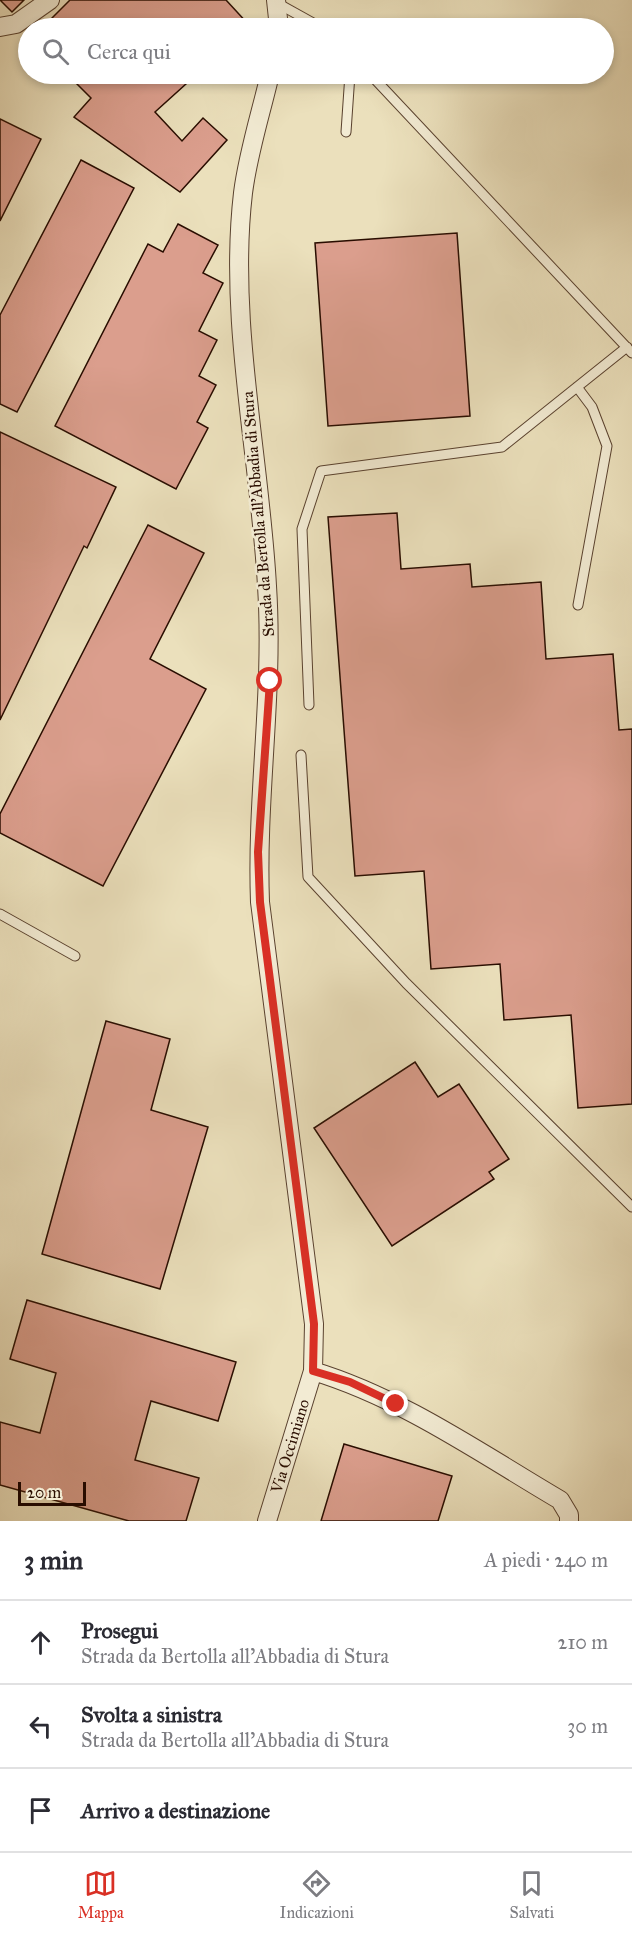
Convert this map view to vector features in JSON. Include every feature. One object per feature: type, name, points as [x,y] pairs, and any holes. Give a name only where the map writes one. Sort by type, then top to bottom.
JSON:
[{"type":"street","points":[[24,18],[50,0]]},
{"type":"street","points":[[277,2],[278,18]]},
{"type":"street","points":[[0,27],[18,23]]},
{"type":"street","name":"Strada da Bertolla all'Abbadia di Stura","points":[[268,84],[244,192],[240,254],[244,340],[267,585],[270,681],[258,862],[263,926],[314,1324],[313,1371]]},
{"type":"street","points":[[313,1371],[350,1382],[396,1404],[560,1500],[573,1519]]},
{"type":"street","name":"Via Occimiano","points":[[267,1521],[313,1371]]},
{"type":"lane","points":[[277,2],[305,18]]},
{"type":"lane","points":[[346,132],[349,84]]},
{"type":"lane","points":[[309,705],[302,529],[321,471],[502,447],[577,387],[629,350],[379,84]]},
{"type":"lane","points":[[577,387],[592,406],[607,447],[578,605]]},
{"type":"lane","points":[[301,755],[308,877],[406,983],[632,1207]]},
{"type":"lane","points":[[0,914],[75,956]]},
{"type":"building","points":[[0,0],[24,0],[12,12]]},
{"type":"building","points":[[70,0],[226,0],[243,18],[52,18]]},
{"type":"building","points":[[77,84],[186,84],[155,112],[182,141],[203,118],[227,140],[180,192],[74,117],[91,98]]},
{"type":"building","points":[[0,119],[41,139],[0,221]]},
{"type":"building","points":[[81,160],[134,188],[17,412],[0,404],[0,315]]},
{"type":"building","points":[[178,224],[218,245],[203,273],[223,283],[199,331],[217,340],[199,376],[216,385],[197,422],[208,428],[176,489],[55,426],[148,244],[163,252]]},
{"type":"building","points":[[457,233],[470,416],[328,426],[315,243]]},
{"type":"building","points":[[0,432],[116,487],[87,548],[84,546],[0,720]]},
{"type":"building","points":[[397,513],[401,569],[470,564],[472,587],[541,582],[546,659],[613,654],[619,730],[632,729],[632,1104],[578,1108],[571,1015],[504,1020],[500,964],[431,969],[424,871],[355,876],[328,517]]},
{"type":"building","points":[[148,525],[204,553],[150,659],[206,689],[103,886],[0,833],[0,814]]},
{"type":"building","points":[[106,1021],[170,1039],[151,1110],[208,1127],[160,1289],[42,1254]]},
{"type":"building","points":[[415,1062],[438,1097],[459,1084],[509,1159],[489,1172],[494,1179],[392,1246],[314,1128]]},
{"type":"building","points":[[27,1300],[236,1362],[218,1421],[151,1401],[135,1460],[199,1478],[186,1521],[129,1521],[0,1485],[0,1422],[40,1433],[56,1373],[10,1359]]},
{"type":"building","points":[[344,1444],[452,1476],[438,1521],[321,1521]]},
{"type":"route","points":[[270,681],[258,852],[260,902],[314,1324],[313,1371],[350,1382],[396,1404]]}]
